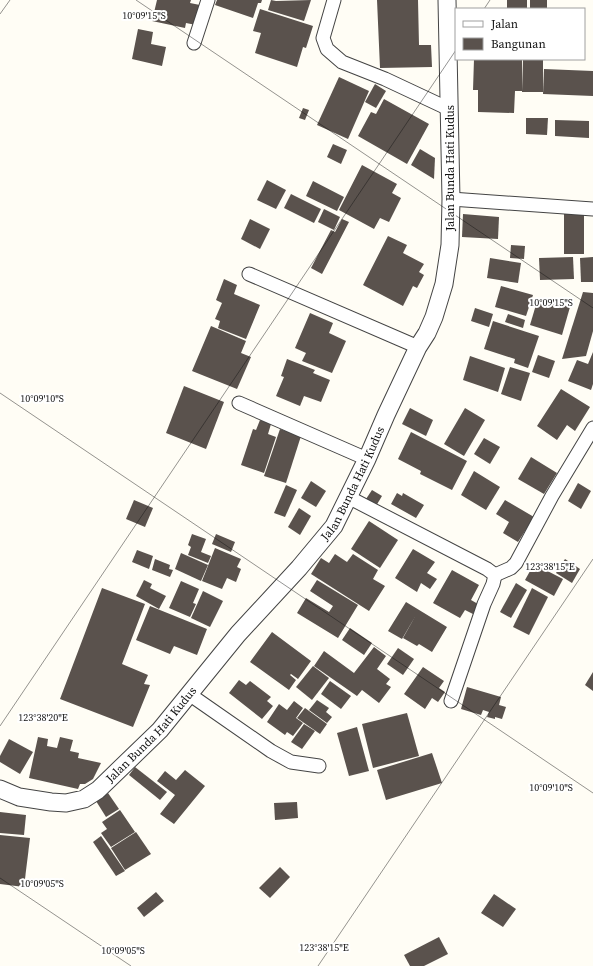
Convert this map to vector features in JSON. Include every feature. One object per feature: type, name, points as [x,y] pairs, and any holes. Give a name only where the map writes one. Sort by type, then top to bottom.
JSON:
[{"type":"street","points":[[194,43],[208,0]]},
{"type":"street","points":[[334,0],[323,38],[327,49],[342,62],[385,79],[450,109]]},
{"type":"street","name":"Jalan Bunda Hati Kudus","points":[[0,790],[19,796],[51,802],[66,803],[84,798],[98,790],[160,730],[238,634],[299,568],[334,526],[367,459],[418,347],[427,333],[434,317],[444,284],[450,245],[451,200],[450,109],[446,0]]},
{"type":"street","points":[[451,200],[593,210]]},
{"type":"street","points":[[249,274],[418,347]]},
{"type":"street","points":[[239,404],[367,459]]},
{"type":"street","points":[[495,575],[511,568],[516,563],[552,496],[593,428]]},
{"type":"street","points":[[348,497],[487,569],[495,575]]},
{"type":"street","points":[[451,701],[495,575]]},
{"type":"street","points":[[188,694],[271,751],[291,762],[319,766]]},
{"type":"building","points":[[157,0],[191,0],[190,3],[200,5],[196,25],[186,23],[185,28],[152,21]]},
{"type":"building","points":[[217,0],[262,0],[261,3],[258,3],[253,18],[215,5]]},
{"type":"building","points":[[271,0],[311,0],[304,21],[268,10]]},
{"type":"building","points":[[377,0],[418,0],[419,45],[431,45],[432,67],[380,68]]},
{"type":"building","points":[[507,0],[527,0],[527,8],[507,8]]},
{"type":"building","points":[[530,0],[547,0],[547,8],[530,8]]},
{"type":"building","points":[[260,9],[313,26],[306,48],[303,47],[297,67],[255,53],[261,33],[253,31]]},
{"type":"building","points":[[138,29],[153,32],[151,44],[166,47],[162,66],[132,59]]},
{"type":"building","points":[[474,60],[522,60],[522,91],[515,91],[514,113],[478,112],[478,90],[473,90]]},
{"type":"building","points":[[523,60],[543,60],[543,92],[522,92]]},
{"type":"building","points":[[544,69],[593,71],[593,96],[543,94]]},
{"type":"building","points":[[339,77],[369,91],[348,139],[317,125]]},
{"type":"building","points":[[375,84],[386,91],[376,108],[365,102]]},
{"type":"building","points":[[384,99],[429,124],[407,164],[358,136],[371,112],[376,114]]},
{"type":"building","points":[[303,108],[309,110],[305,120],[299,118]]},
{"type":"building","points":[[526,118],[548,118],[547,135],[526,134]]},
{"type":"building","points":[[555,120],[589,121],[589,138],[555,136]]},
{"type":"building","points":[[333,144],[347,150],[341,164],[327,157]]},
{"type":"building","points":[[420,149],[435,158],[434,179],[411,165]]},
{"type":"building","points":[[362,165],[397,184],[392,193],[401,198],[389,222],[380,218],[374,229],[339,210]]},
{"type":"building","points":[[267,180],[286,190],[276,209],[257,200]]},
{"type":"building","points":[[313,181],[344,197],[337,211],[306,196]]},
{"type":"building","points":[[291,194],[321,209],[314,223],[284,208]]},
{"type":"building","points":[[324,209],[340,217],[334,230],[318,222]]},
{"type":"building","points":[[564,213],[584,213],[584,254],[564,254]]},
{"type":"building","points":[[463,214],[499,217],[498,239],[462,237]]},
{"type":"building","points":[[250,219],[270,229],[260,249],[241,239]]},
{"type":"building","points":[[342,219],[349,222],[322,274],[311,268],[331,230],[335,232]]},
{"type":"building","points":[[388,236],[407,245],[403,253],[424,264],[419,272],[424,275],[417,288],[413,286],[403,306],[363,285]]},
{"type":"building","points":[[511,245],[525,246],[524,259],[510,258]]},
{"type":"building","points":[[573,257],[574,279],[540,280],[539,258]]},
{"type":"building","points":[[593,257],[593,282],[581,282],[580,258]]},
{"type":"building","points":[[490,258],[521,263],[518,283],[487,278]]},
{"type":"building","points":[[224,279],[237,285],[234,294],[260,305],[246,339],[218,328],[220,321],[215,319],[222,303],[216,300]]},
{"type":"building","points":[[501,286],[533,295],[526,316],[495,307]]},
{"type":"building","points":[[583,292],[593,293],[593,331],[586,356],[562,359]]},
{"type":"building","points":[[538,298],[570,307],[562,335],[530,325]]},
{"type":"building","points":[[475,308],[493,314],[489,327],[471,321]]},
{"type":"building","points":[[310,313],[333,323],[329,333],[346,341],[332,373],[302,361],[306,353],[295,348]]},
{"type":"building","points":[[508,314],[525,320],[523,328],[505,322]]},
{"type":"building","points":[[493,321],[539,336],[528,368],[514,363],[515,359],[484,349]]},
{"type":"building","points":[[211,326],[246,341],[241,353],[251,357],[237,389],[192,371]]},
{"type":"building","points":[[593,352],[593,384],[591,390],[568,381],[577,360],[588,364]]},
{"type":"building","points":[[538,355],[555,361],[549,378],[532,372]]},
{"type":"building","points":[[470,356],[505,368],[498,392],[463,380]]},
{"type":"building","points":[[287,359],[315,370],[313,373],[330,380],[321,402],[304,396],[300,406],[276,396],[284,377],[281,376]]},
{"type":"building","points":[[510,367],[530,373],[521,401],[501,394]]},
{"type":"building","points":[[184,386],[224,402],[206,449],[166,433]]},
{"type":"building","points":[[561,389],[590,407],[575,431],[567,425],[557,440],[537,426]]},
{"type":"building","points":[[410,408],[433,420],[426,436],[402,424]]},
{"type":"building","points":[[465,408],[485,420],[464,456],[444,444]]},
{"type":"building","points":[[260,420],[271,424],[268,434],[276,437],[264,473],[241,465],[253,429],[256,430]]},
{"type":"building","points":[[280,429],[301,436],[286,483],[264,476]]},
{"type":"building","points":[[411,432],[467,461],[452,490],[420,474],[421,471],[398,459]]},
{"type":"building","points":[[484,438],[500,447],[490,464],[474,454]]},
{"type":"building","points":[[531,457],[557,473],[544,494],[518,479]]},
{"type":"building","points":[[474,471],[500,487],[486,510],[461,495]]},
{"type":"building","points":[[311,481],[326,491],[316,507],[301,498]]},
{"type":"building","points":[[578,483],[591,491],[581,509],[568,501]]},
{"type":"building","points":[[286,485],[297,490],[285,517],[274,513]]},
{"type":"building","points":[[372,490],[382,496],[376,506],[366,499]]},
{"type":"building","points":[[397,493],[402,496],[403,493],[424,505],[416,518],[391,504]]},
{"type":"building","points":[[134,500],[153,508],[145,527],[126,519]]},
{"type":"building","points":[[505,500],[534,517],[518,542],[503,533],[509,522],[496,514]]},
{"type":"building","points":[[299,508],[311,516],[300,535],[288,527]]},
{"type":"building","points":[[369,521],[398,540],[380,568],[351,549]]},
{"type":"building","points":[[192,534],[206,539],[201,552],[211,556],[208,563],[188,555],[191,547],[188,545]]},
{"type":"building","points":[[216,534],[235,542],[231,552],[212,544]]},
{"type":"building","points":[[215,548],[241,559],[237,567],[241,569],[236,582],[227,578],[222,589],[202,581]]},
{"type":"building","points":[[413,549],[435,562],[427,573],[437,579],[430,589],[421,583],[417,592],[395,578]]},
{"type":"building","points":[[137,550],[153,556],[149,569],[132,562]]},
{"type":"building","points":[[181,553],[208,565],[201,581],[175,569]]},
{"type":"building","points":[[335,554],[347,562],[353,554],[378,570],[373,579],[385,586],[369,611],[311,574],[321,558],[329,563]]},
{"type":"building","points":[[155,559],[170,565],[169,569],[173,570],[170,577],[152,570]]},
{"type":"building","points":[[565,559],[580,569],[572,583],[556,573]]},
{"type":"building","points":[[534,564],[563,579],[554,596],[525,580]]},
{"type":"building","points":[[452,570],[479,585],[471,600],[478,604],[473,614],[465,610],[460,618],[433,603]]},
{"type":"building","points":[[144,580],[152,584],[150,588],[166,596],[159,609],[136,596]]},
{"type":"building","points":[[317,580],[358,605],[338,638],[297,613],[306,598],[329,612],[333,606],[310,591]]},
{"type":"building","points":[[181,581],[199,589],[193,603],[196,604],[190,617],[169,608]]},
{"type":"building","points":[[516,583],[527,590],[511,618],[500,612]]},
{"type":"building","points":[[102,588],[145,604],[122,664],[148,675],[144,684],[150,685],[133,727],[60,699]]},
{"type":"building","points":[[532,588],[548,597],[529,635],[513,627]]},
{"type":"building","points":[[203,591],[223,601],[210,627],[191,618]]},
{"type":"building","points":[[406,602],[447,627],[432,652],[419,644],[417,646],[403,638],[416,615],[402,639],[388,631]]},
{"type":"building","points":[[150,606],[207,629],[197,655],[174,646],[170,654],[136,640]]},
{"type":"building","points":[[350,628],[372,643],[364,655],[342,640]]},
{"type":"building","points":[[272,632],[311,661],[298,679],[291,674],[290,675],[296,680],[289,690],[250,662]]},
{"type":"building","points":[[374,647],[386,656],[377,669],[390,679],[386,684],[391,687],[379,703],[362,690],[357,696],[314,666],[324,651],[354,673]]},
{"type":"building","points":[[398,648],[414,659],[403,675],[387,664]]},
{"type":"building","points":[[313,666],[329,678],[312,700],[296,687]]},
{"type":"building","points":[[423,667],[444,681],[439,688],[445,692],[438,702],[432,698],[425,709],[404,694]]},
{"type":"building","points":[[593,672],[593,691],[585,685]]},
{"type":"building","points":[[239,680],[246,685],[250,681],[271,697],[267,701],[273,706],[262,719],[229,693]]},
{"type":"building","points":[[330,681],[351,696],[341,709],[321,694]]},
{"type":"building","points":[[467,687],[501,697],[499,705],[506,707],[502,719],[487,717],[489,712],[483,710],[481,715],[461,709]]},
{"type":"building","points":[[317,700],[329,708],[326,712],[332,717],[327,723],[309,710]]},
{"type":"building","points":[[294,701],[303,708],[296,718],[303,723],[293,736],[287,732],[285,735],[267,722],[279,704],[287,710]]},
{"type":"building","points":[[305,708],[327,724],[320,734],[297,718]]},
{"type":"building","points":[[407,713],[419,756],[373,768],[362,724]]},
{"type":"building","points":[[304,724],[315,731],[302,749],[291,742]]},
{"type":"building","points":[[357,727],[369,771],[349,776],[337,733]]},
{"type":"building","points":[[38,737],[48,739],[47,746],[57,748],[60,737],[73,740],[70,751],[79,753],[78,758],[101,763],[93,779],[85,784],[80,784],[78,789],[29,778]]},
{"type":"building","points":[[9,739],[33,752],[20,774],[0,762],[0,756]]},
{"type":"building","points":[[432,753],[442,783],[386,800],[377,770]]},
{"type":"building","points":[[135,767],[167,792],[160,800],[129,775]]},
{"type":"building","points":[[185,770],[205,786],[174,824],[160,814],[175,795],[157,781],[165,771],[176,780]]},
{"type":"building","points":[[108,793],[119,809],[106,817],[96,801]]},
{"type":"building","points":[[297,802],[298,818],[275,820],[274,803]]},
{"type":"building","points":[[120,810],[135,832],[111,847],[101,833],[107,829],[102,822]]},
{"type":"building","points":[[0,812],[26,815],[24,835],[0,833]]},
{"type":"building","points":[[136,832],[151,854],[125,870],[111,848]]},
{"type":"building","points":[[0,835],[30,838],[24,887],[0,884]]},
{"type":"building","points":[[101,836],[125,871],[116,876],[93,842]]},
{"type":"building","points":[[280,867],[290,877],[270,898],[259,888]]},
{"type":"building","points":[[156,892],[164,901],[144,917],[137,908]]},
{"type":"building","points":[[494,894],[516,909],[503,927],[481,913]]},
{"type":"building","points":[[439,937],[448,954],[424,966],[410,966],[404,955]]}]
